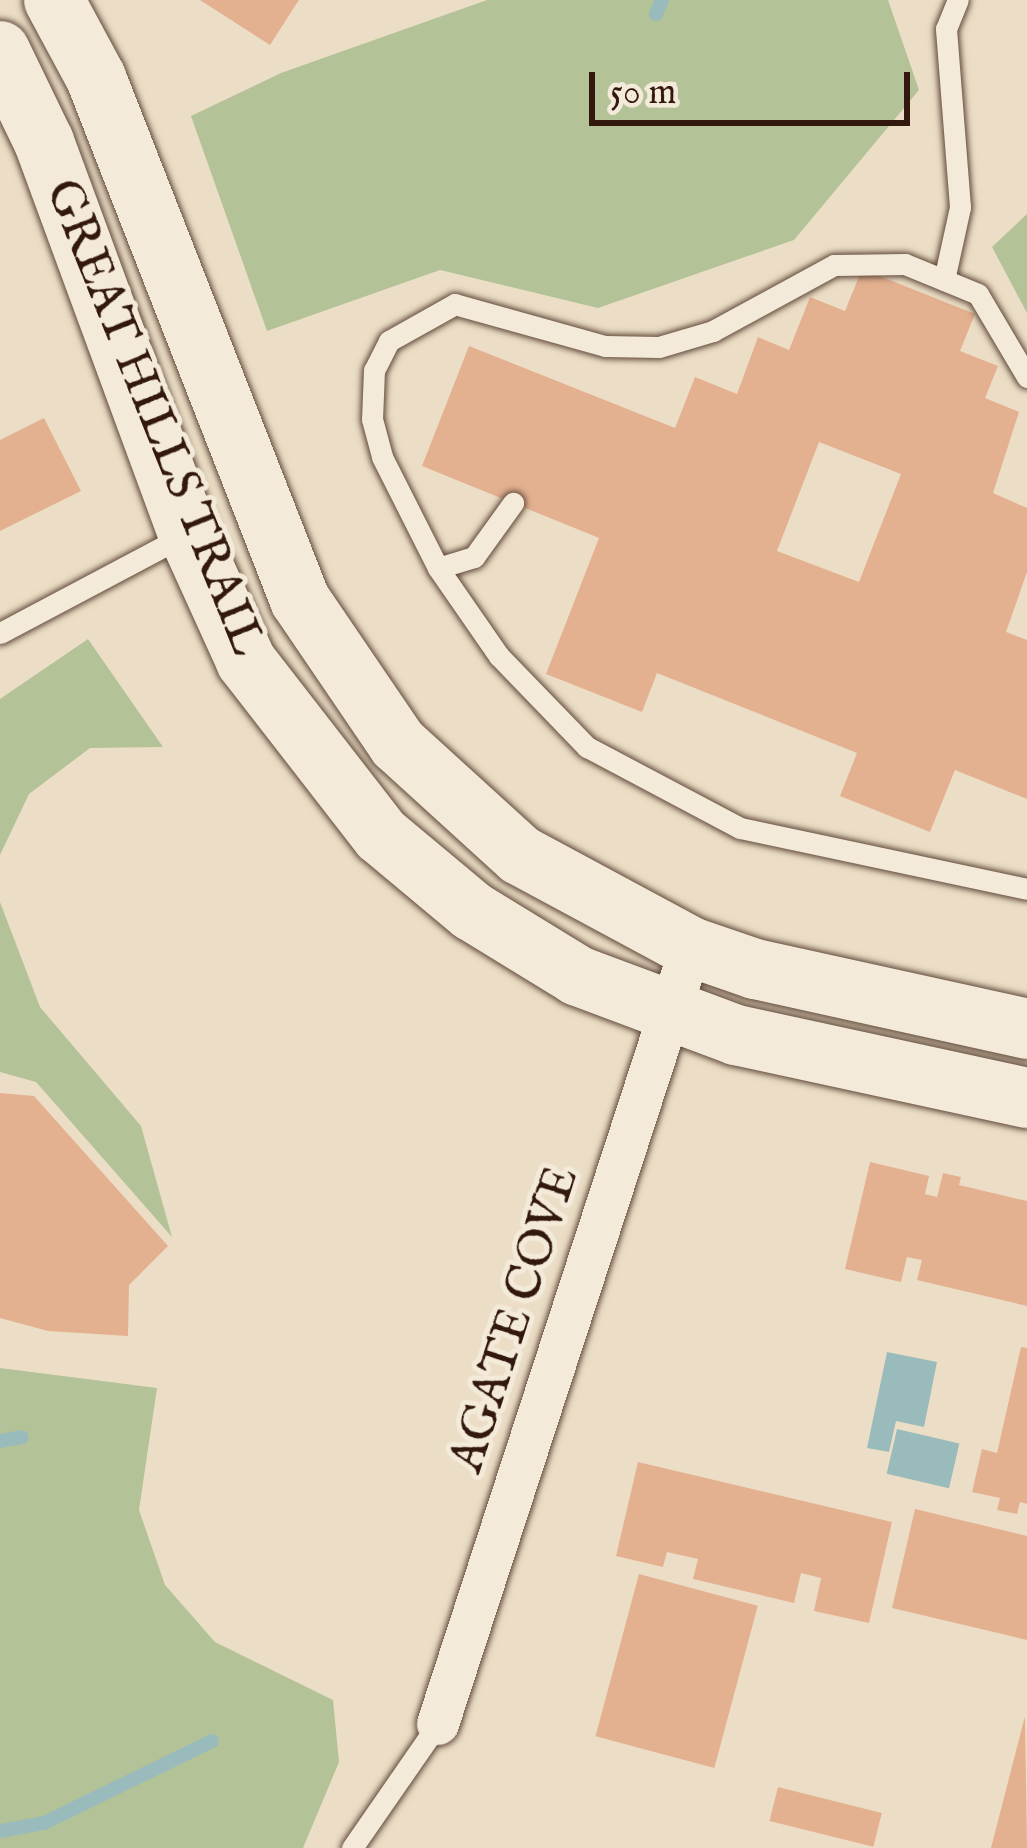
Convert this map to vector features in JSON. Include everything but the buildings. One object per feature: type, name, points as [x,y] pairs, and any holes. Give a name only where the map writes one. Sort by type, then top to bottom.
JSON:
[{"type":"street","name":"GREAT HILLS TRAIL","points":[[54,0],[96,78],[264,517],[339,668],[398,744],[520,855],[691,947],[755,969],[1027,1029]]},
{"type":"street","name":"GREAT HILLS TRAIL","points":[[4,72],[188,533],[246,661],[381,835],[472,911],[578,976],[736,1035],[1027,1098]]},
{"type":"street","name":"AGATE COVE","points":[[438,1724],[691,947]]},
{"type":"lane","points":[[944,280],[960,206],[946,29],[958,0]]},
{"type":"lane","points":[[1027,377],[978,294],[905,264],[834,265],[713,331],[658,347],[605,346],[455,304],[388,341],[374,370],[372,419],[382,457],[438,568],[499,656],[587,748],[668,796],[740,828],[1027,889]]},
{"type":"lane","points":[[438,568],[474,557],[513,503]]},
{"type":"lane","points":[[0,634],[188,533]]},
{"type":"lane","points":[[352,1848],[438,1724]]},
{"type":"green space","points":[[487,0],[888,0],[919,90],[794,240],[598,308],[440,270],[267,331],[191,116],[281,73]]},
{"type":"green space","points":[[1027,214],[1027,313],[992,247]]},
{"type":"green space","points":[[88,639],[163,747],[90,748],[29,794],[0,855],[0,699]]},
{"type":"green space","points":[[0,902],[40,1007],[141,1126],[172,1237],[36,1082],[0,1072]]},
{"type":"green space","points":[[0,1368],[157,1388],[139,1510],[165,1585],[215,1642],[333,1700],[339,1762],[303,1848],[0,1848]]},
{"type":"water","points":[[887,1352],[937,1362],[924,1427],[896,1421],[889,1452],[867,1448]]},
{"type":"water","points":[[897,1429],[959,1443],[949,1488],[887,1474]]},
{"type":"waterway","points":[[656,14],[662,0]]},
{"type":"waterway","points":[[0,1441],[22,1437]]},
{"type":"waterway","points":[[0,1831],[44,1823],[212,1741]]}]
